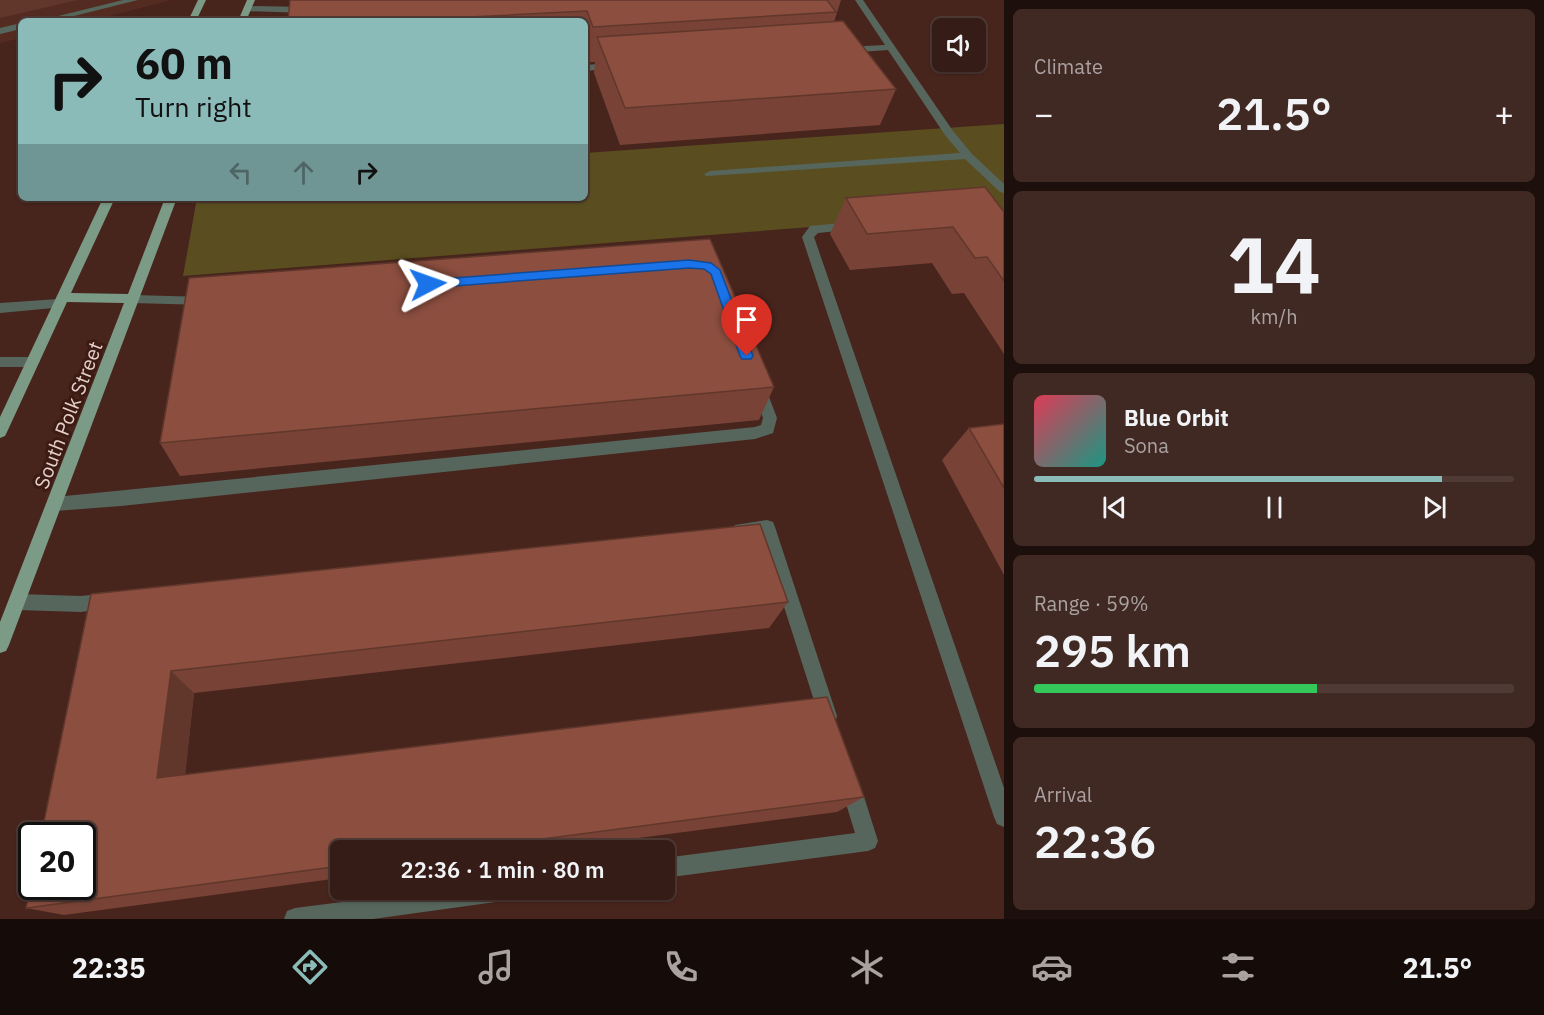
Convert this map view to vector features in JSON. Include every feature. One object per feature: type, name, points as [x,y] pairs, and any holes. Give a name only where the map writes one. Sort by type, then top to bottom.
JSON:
[{"type":"main road","points":[[193,18],[202,0]]},
{"type":"main road","points":[[0,432],[108,201]]},
{"type":"main road","name":"South Polk Street","points":[[0,645],[170,201]]},
{"type":"main road","points":[[61,301],[134,299]]},
{"type":"street","points":[[55,18],[134,0]]},
{"type":"street","points":[[860,0],[950,133],[968,156],[1004,190]]},
{"type":"street","points":[[249,5],[321,10]]},
{"type":"street","points":[[0,31],[18,27]]},
{"type":"street","points":[[835,51],[892,47]]},
{"type":"street","points":[[588,68],[621,66]]},
{"type":"street","points":[[710,174],[968,156]]},
{"type":"street","points":[[873,225],[814,229],[808,237],[1004,817]]},
{"type":"street","points":[[134,299],[189,302],[225,300]]},
{"type":"street","points":[[0,308],[61,301]]},
{"type":"street","points":[[0,362],[33,362]]},
{"type":"street","points":[[54,504],[122,499],[756,433],[768,429],[770,418],[753,374]]},
{"type":"street","points":[[719,532],[767,527],[832,728]]},
{"type":"street","points":[[17,602],[81,604],[128,598]]},
{"type":"street","points":[[675,867],[868,841],[846,773]]},
{"type":"street","points":[[295,919],[436,900]]},
{"type":"shaded area","points":[[0,0],[171,0],[102,18],[18,18],[18,39],[0,43]]},
{"type":"shaded area","points":[[1004,124],[1004,212],[183,276],[196,201],[588,201],[588,153]]},
{"type":"building","points":[[290,0],[827,0],[836,12],[593,27],[587,11],[471,18],[288,18]]},
{"type":"building","points":[[843,21],[896,89],[625,108],[597,37]]},
{"type":"building","points":[[985,187],[1004,212],[1004,281],[987,257],[975,258],[953,227],[867,234],[846,198]]},
{"type":"building","points":[[710,239],[774,387],[160,443],[189,278]]},
{"type":"building","points":[[1004,424],[1004,488],[969,428]]},
{"type":"building","points":[[760,524],[788,602],[171,671],[157,778],[827,697],[864,797],[535,840],[330,840],[330,867],[96,899],[96,822],[44,822],[91,594]]},
{"type":"building","points":[[28,900],[86,900],[26,908]]},
{"type":"route","points":[[428,284],[689,264],[707,266],[716,273],[747,356]]}]
